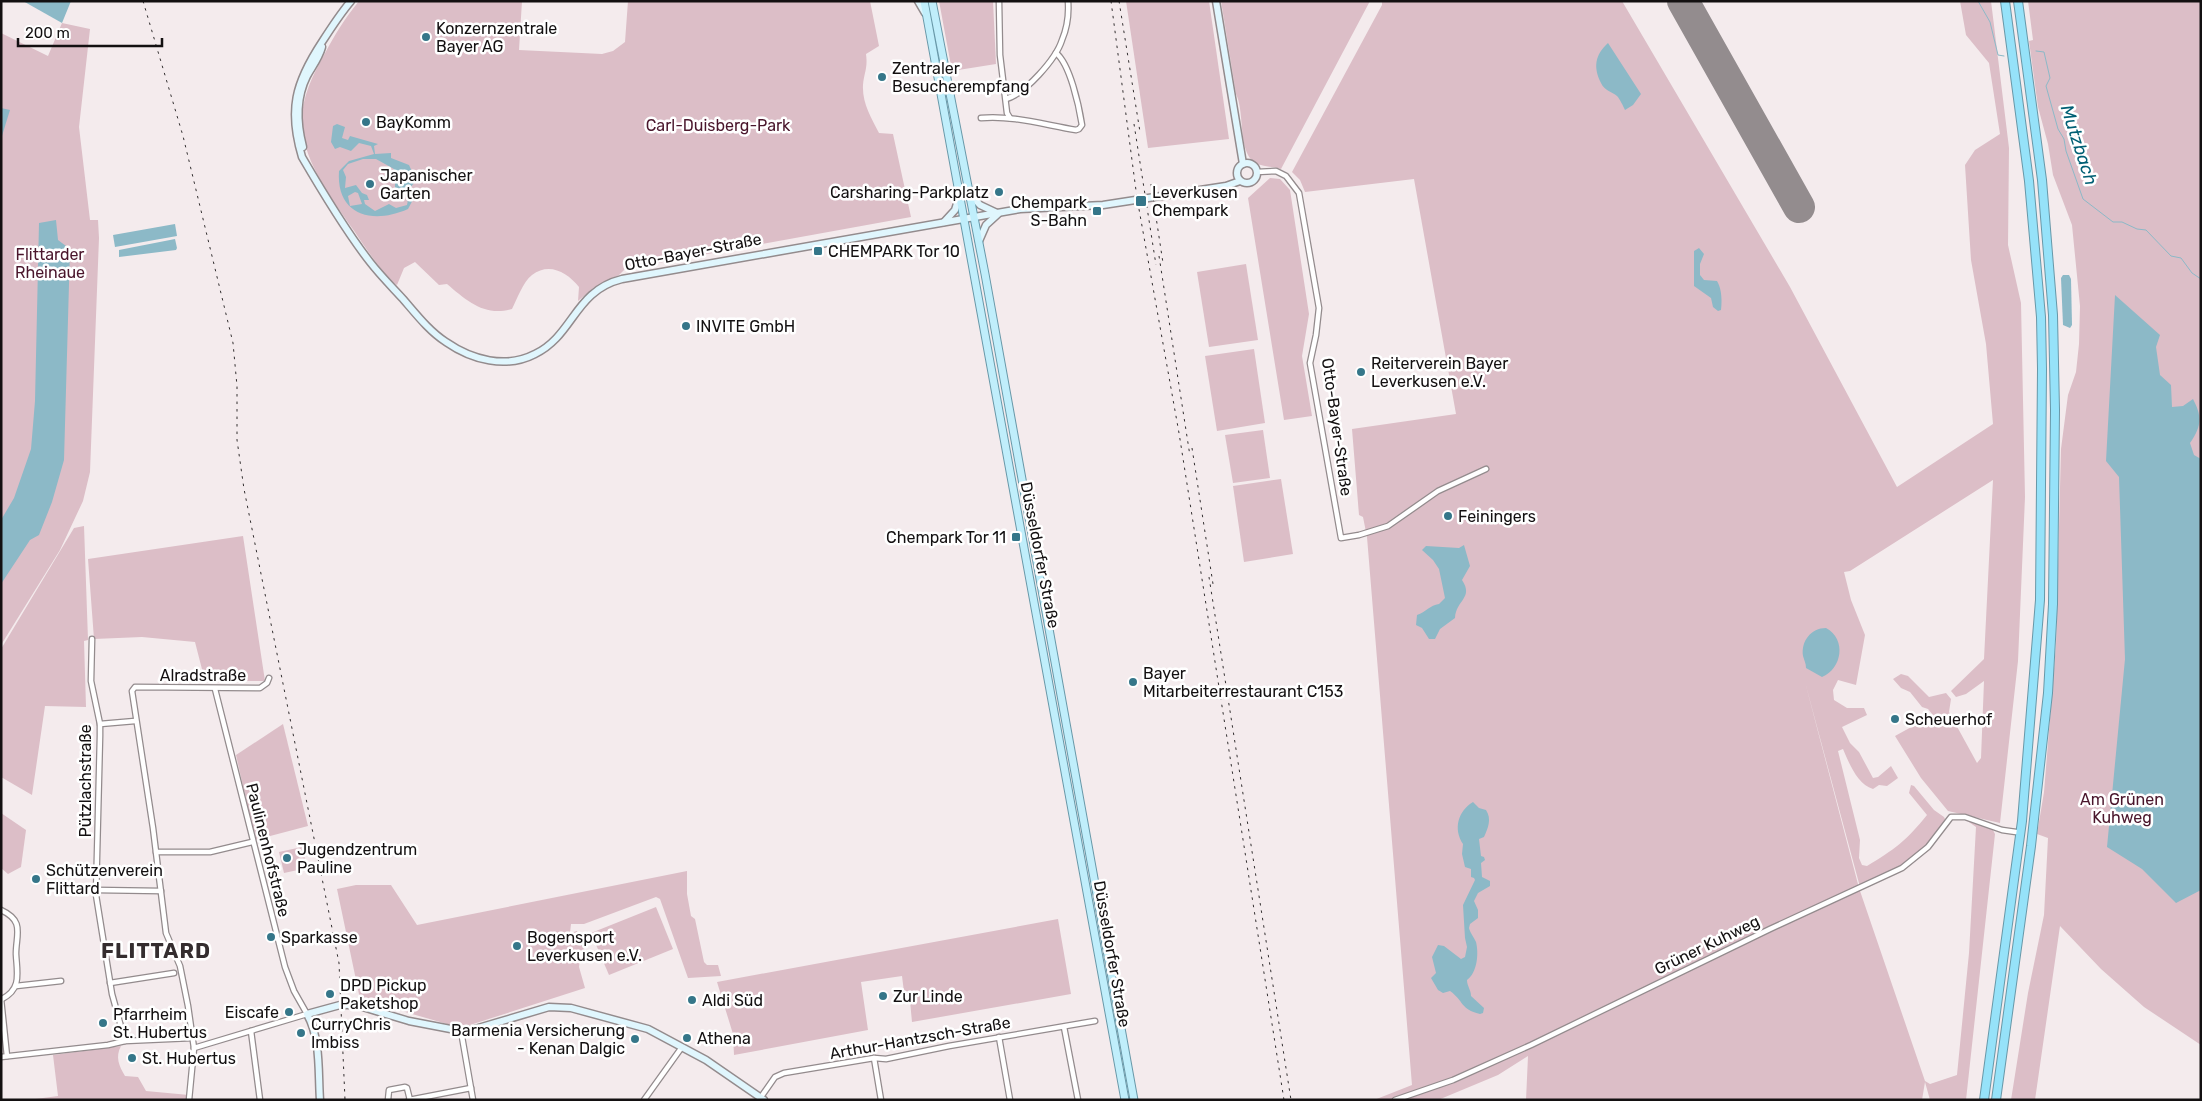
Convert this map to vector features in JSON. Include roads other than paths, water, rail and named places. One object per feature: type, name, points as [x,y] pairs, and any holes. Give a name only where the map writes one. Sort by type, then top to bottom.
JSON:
[{"type":"highway","points":[[1984,1100],[2022,821],[2040,600],[2042,360],[2037,264],[2029,181],[2005,1]]},
{"type":"highway","points":[[1996,1100],[2034,823],[2048,693],[2053,614],[2055,410],[2053,315],[2042,180],[2018,1]]},
{"type":"main road","name":"Düsseldorfer Straße","points":[[924,1],[1125,1100]]},
{"type":"main road","name":"Düsseldorfer Straße","points":[[932,1],[974,218],[1134,1100]]},
{"type":"main road","points":[[1016,502],[1025,500]]},
{"type":"main road","points":[[1062,750],[1071,748]]},
{"type":"street","points":[[310,171],[299,130],[300,101],[306,79],[321,52],[324,39],[351,1]]},
{"type":"street","points":[[918,1],[927,16]]},
{"type":"street","points":[[999,1],[1000,56],[1010,118]]},
{"type":"street","points":[[1006,99],[1015,97],[1022,91],[1056,53],[1062,42],[1066,27],[1068,1]]},
{"type":"street","points":[[1216,1],[1243,164],[1238,174],[1240,181],[1252,182],[1256,178],[1257,172],[1251,164],[1243,164]]},
{"type":"street","name":"Otto-Bayer-Straße","points":[[324,39],[309,61],[299,85],[294,109],[295,128],[302,157],[370,262],[426,325],[445,342],[459,350],[495,362],[521,360],[544,349],[558,336],[587,298],[597,290],[616,281],[807,245],[999,213],[1038,207],[1103,205],[1226,186],[1240,181]]},
{"type":"street","points":[[981,118],[1010,118],[1031,123],[1079,129],[1082,125],[1073,87],[1060,57],[1056,53]]},
{"type":"street","name":"Otto-Bayer-Straße","points":[[1257,172],[1271,171],[1286,176],[1299,193],[1319,308],[1310,362],[1341,538],[1359,535],[1388,526],[1438,491],[1486,469]]},
{"type":"street","points":[[969,193],[980,205],[999,213],[986,224],[978,242]]},
{"type":"street","points":[[943,223],[955,210],[960,194]]},
{"type":"street","name":"Pützlachstraße","points":[[92,640],[90,681],[100,724],[96,890],[110,984],[124,1040]]},
{"type":"street","name":"Alradstraße","points":[[135,721],[133,689],[135,687],[260,688],[267,683],[269,678]]},
{"type":"street","name":"Paulinenhofstraße","points":[[215,688],[252,842],[285,967],[294,991],[307,1014]]},
{"type":"street","points":[[100,724],[135,721],[156,852],[166,933],[180,966],[194,1048],[189,1100]]},
{"type":"street","name":"Grüner Kuhweg","points":[[1395,1100],[1453,1080],[1531,1045],[1770,929],[1902,868],[1928,847],[1951,817],[1965,817],[2002,830],[2016,832]]},
{"type":"street","points":[[156,852],[210,852],[252,842]]},
{"type":"street","points":[[96,890],[161,891]]},
{"type":"street","points":[[1,910],[11,915],[17,925],[19,940],[16,957],[18,973],[16,986],[9,996],[2,999],[4,1057],[108,1045],[124,1040],[192,1038]]},
{"type":"street","points":[[110,984],[174,973]]},
{"type":"street","points":[[16,986],[61,981]]},
{"type":"street","points":[[194,1048],[340,1005],[356,1005],[409,1021],[461,1031],[475,1029],[536,1010],[558,1006],[639,1026],[706,1060],[763,1099]]},
{"type":"street","points":[[307,1014],[316,1044],[320,1100]]},
{"type":"street","name":"Arthur-Hantzsch-Straße","points":[[763,1099],[775,1077],[784,1073],[874,1058],[886,1059],[1095,1021]]},
{"type":"street","points":[[1064,1027],[1078,1100]]},
{"type":"street","points":[[251,1031],[259,1100]]},
{"type":"street","points":[[461,1031],[473,1100]]},
{"type":"street","points":[[999,1037],[1010,1100]]},
{"type":"street","points":[[644,1100],[682,1047]]},
{"type":"street","points":[[874,1058],[881,1100]]},
{"type":"street","points":[[388,1100],[387,1091],[405,1087],[408,1088],[410,1100],[471,1088]]},
{"type":"water","points":[[23,1],[71,1],[62,23]]},
{"type":"water","points":[[1608,43],[1641,94],[1633,105],[1625,110],[1617,96],[1602,85],[1598,77],[1596,66],[1598,57]]},
{"type":"water","points":[[1,108],[10,110],[1,139]]},
{"type":"water","points":[[337,124],[345,127],[342,138],[348,140],[350,136],[378,144],[374,146],[375,154],[391,153],[391,158],[409,165],[416,180],[412,180],[414,183],[410,188],[416,194],[408,209],[395,214],[370,216],[350,207],[343,198],[339,171],[349,161],[374,154],[371,146],[359,143],[351,151],[340,147],[335,149],[331,142],[333,126]],"holes":[[[363,159],[376,159],[394,169],[391,176],[395,180],[395,188],[398,190],[403,188],[408,198],[407,205],[396,208],[389,204],[375,211],[365,204],[364,200],[369,200],[367,195],[362,193],[356,185],[345,188],[346,177],[343,170],[348,164]],[[355,192],[358,193],[362,204],[350,206],[348,196]]]},
{"type":"water","points":[[56,220],[58,240],[70,249],[64,460],[52,502],[39,535],[30,540],[1,584],[1,520],[14,498],[31,449],[35,401],[39,223]]},
{"type":"water","points":[[175,224],[177,236],[115,247],[113,235]]},
{"type":"water","points":[[175,239],[176,250],[119,257],[119,250]]},
{"type":"water","points":[[1699,248],[1704,254],[1700,264],[1700,275],[1704,280],[1717,281],[1720,288],[1721,310],[1718,311],[1713,307],[1711,298],[1694,286],[1694,251]]},
{"type":"water","points":[[2063,275],[2069,275],[2071,279],[2072,325],[2070,328],[2063,325],[2061,278]]},
{"type":"water","points":[[2115,295],[2160,335],[2156,347],[2160,375],[2171,385],[2172,407],[2183,406],[2193,399],[2199,416],[2199,426],[2190,443],[2194,455],[2201,459],[2201,890],[2176,903],[2142,869],[2107,847],[2125,659],[2119,477],[2106,461]]},
{"type":"water","points":[[1464,545],[1470,566],[1462,580],[1466,591],[1465,595],[1458,607],[1455,618],[1440,629],[1435,639],[1429,639],[1422,628],[1416,625],[1417,615],[1439,604],[1445,598],[1439,569],[1433,560],[1422,550],[1426,546],[1459,548]]},
{"type":"water","points":[[1826,628],[1837,639],[1839,654],[1834,668],[1822,677],[1806,668],[1803,650],[1808,636],[1816,630]]},
{"type":"water","points":[[1473,802],[1479,808],[1486,810],[1489,820],[1484,837],[1479,839],[1481,856],[1485,860],[1481,863],[1482,877],[1490,881],[1490,886],[1478,893],[1474,901],[1478,910],[1478,918],[1470,924],[1469,928],[1476,942],[1477,957],[1473,973],[1467,982],[1471,996],[1484,1008],[1483,1013],[1480,1014],[1465,1007],[1450,991],[1443,993],[1438,990],[1431,978],[1436,973],[1432,957],[1438,945],[1444,946],[1461,959],[1465,957],[1467,947],[1463,905],[1475,880],[1471,877],[1471,869],[1465,867],[1462,854],[1463,844],[1458,832],[1458,826],[1464,810]]},
{"type":"waterway","name":"Mutzbach","points":[[1978,1],[1990,22],[1998,55],[2004,56]]},
{"type":"waterway","name":"Mutzbach","points":[[2036,51],[2044,52],[2050,78],[2046,86],[2058,129],[2064,139],[2066,151],[2083,199],[2113,222],[2122,222],[2137,229],[2146,230],[2171,256],[2181,258],[2192,273],[2201,279]]},
{"type":"railway","points":[[143,1],[183,136],[233,343],[237,386],[237,440],[244,489],[339,963],[345,1100]]},
{"type":"railway","points":[[1111,1],[1137,198],[1179,433],[1284,1100]]},
{"type":"railway","points":[[1119,1],[1140,132]]},
{"type":"railway","points":[[1134,124],[1156,265]]},
{"type":"railway","points":[[1151,184],[1163,263]]},
{"type":"railway","points":[[1159,256],[1190,456]]},
{"type":"railway","points":[[1192,448],[1213,584]]},
{"type":"railway","points":[[1209,577],[1291,1100]]},
{"type":"place","name":"Konzernzentrale Bayer AG","points":[[426,37]]},
{"type":"place","name":"Zentraler Besucherempfang","points":[[882,77]]},
{"type":"place","name":"BayKomm","points":[[366,122]]},
{"type":"place","name":"Japanischer Garten","points":[[370,184]]},
{"type":"place","name":"Carsharing-Parkplatz","points":[[999,192]]},
{"type":"place","name":"Leverkusen Chempark","points":[[1141,201]]},
{"type":"place","name":"Chempark S-Bahn","points":[[1097,211]]},
{"type":"place","name":"CHEMPARK Tor 10","points":[[818,251]]},
{"type":"place","name":"INVITE GmbH","points":[[686,326]]},
{"type":"place","name":"Reiterverein Bayer Leverkusen e.V.","points":[[1361,372]]},
{"type":"place","name":"Feiningers","points":[[1448,516]]},
{"type":"place","name":"Chempark Tor 11","points":[[1016,537]]},
{"type":"place","name":"Bayer Mitarbeiterrestaurant C153","points":[[1133,682]]},
{"type":"place","name":"Scheuerhof","points":[[1895,719]]},
{"type":"place","name":"Jugendzentrum Pauline","points":[[287,858]]},
{"type":"place","name":"Schützenverein Flittard","points":[[36,879]]},
{"type":"place","name":"Sparkasse","points":[[271,937]]},
{"type":"place","name":"Bogensport Leverkusen e.V.","points":[[517,946]]},
{"type":"place","name":"DPD Pickup Paketshop","points":[[330,994]]},
{"type":"place","name":"Zur Linde","points":[[883,996]]},
{"type":"place","name":"Aldi Süd","points":[[692,1000]]},
{"type":"place","name":"Eiscafe","points":[[289,1012]]},
{"type":"place","name":"Pfarrheim St. Hubertus","points":[[103,1023]]},
{"type":"place","name":"CurryChris Imbiss","points":[[301,1033]]},
{"type":"place","name":"Athena","points":[[687,1038]]},
{"type":"place","name":"Barmenia Versicherung - Kenan Dalgic","points":[[635,1039]]},
{"type":"place","name":"St. Hubertus","points":[[132,1058]]},
{"type":"district","name":"FLITTARD","points":[[156,950]]},
{"type":"park label","name":"Carl-Duisberg-Park","points":[[718,125]]},
{"type":"park label","name":"Flittarder Rheinaue","points":[[50,263]]},
{"type":"park label","name":"Am Grünen Kuhweg","points":[[2122,808]]}]
